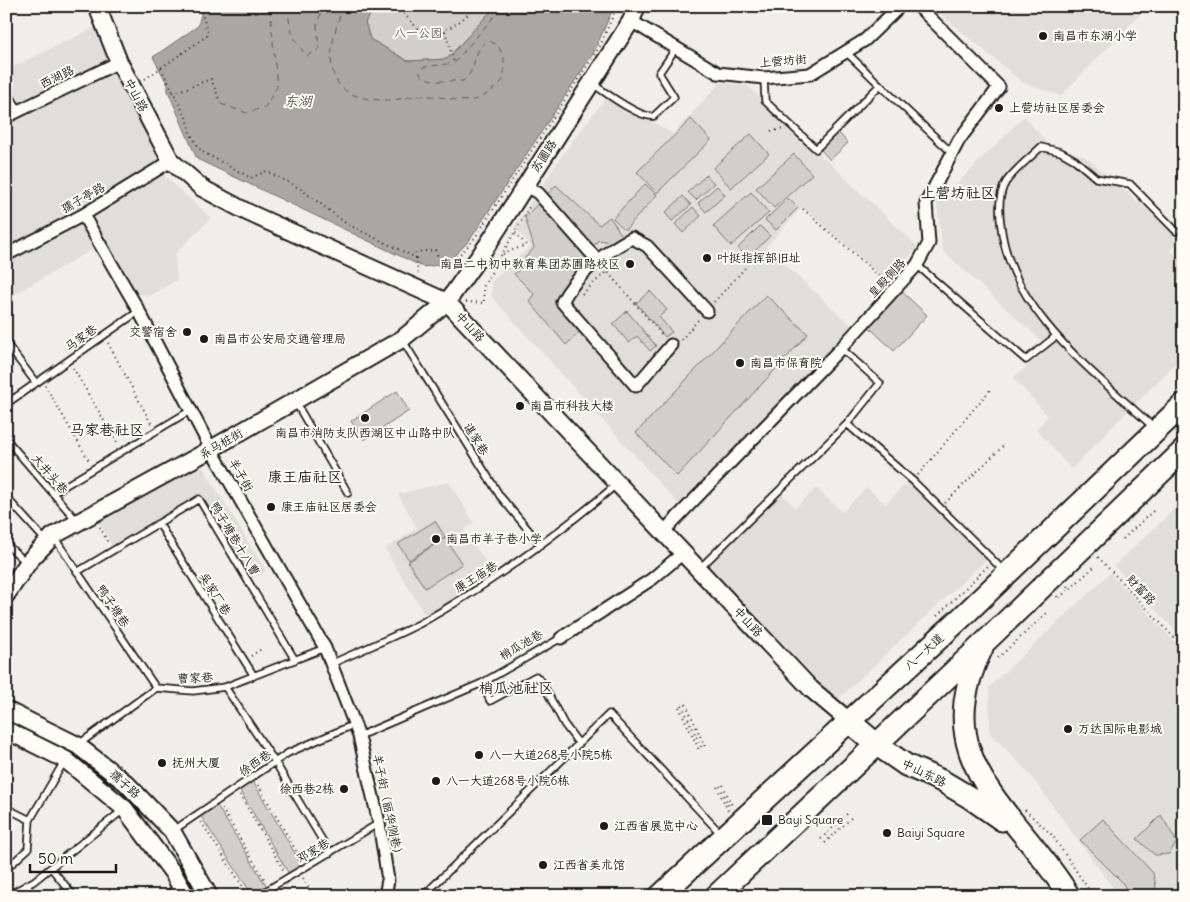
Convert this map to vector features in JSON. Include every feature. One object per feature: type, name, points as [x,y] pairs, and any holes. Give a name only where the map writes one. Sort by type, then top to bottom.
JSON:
[{"type":"highway","name":"八一大道","points":[[660,896],[848,721],[999,569],[1184,404]]},
{"type":"highway","points":[[716,896],[876,744],[992,650],[1086,544],[1184,450]]},
{"type":"highway","name":"中山东路","points":[[992,650],[974,666],[967,692],[964,719],[967,746],[989,792],[1026,839],[1053,869],[1069,896]]},
{"type":"highway","name":"中山东路","points":[[848,721],[906,765],[942,781],[969,797],[1026,839]]},
{"type":"main road","name":"中山路","points":[[97,6],[119,62],[171,162],[202,188],[247,212],[447,302],[825,702]]},
{"type":"main road","name":"苏圃路","points":[[447,302],[531,190],[591,83],[634,14]]},
{"type":"main road","name":"系马桩街","points":[[6,595],[27,563],[50,539],[211,450],[402,339],[447,302]]},
{"type":"main road","name":"中山东路","points":[[825,702],[848,721]]},
{"type":"main road","name":"孺子路","points":[[6,710],[77,746],[126,783],[172,831],[209,896]]},
{"type":"main road","name":"孺子路","points":[[6,730],[66,760],[125,809],[174,873],[183,890]]},
{"type":"street","name":"上营坊街","points":[[634,14],[676,48],[718,73],[764,78],[810,74],[865,40],[900,6]]},
{"type":"street","name":"皇殿侧路","points":[[663,532],[841,348],[917,266],[929,243],[926,203],[959,140],[999,87],[918,6]]},
{"type":"street","name":"西湖路","points":[[6,117],[14,109],[119,62]]},
{"type":"street","name":"孺子亭路","points":[[6,255],[84,215],[171,162]]},
{"type":"street","points":[[531,190],[600,264]]},
{"type":"street","name":"羊子街","points":[[84,215],[139,311],[211,450],[324,648],[356,724]]},
{"type":"street","points":[[671,345],[636,386],[562,302],[569,288],[600,264],[615,246],[632,238],[647,246],[707,311]]},
{"type":"street","name":"梢瓜池巷","points":[[562,638],[652,579],[683,553]]},
{"type":"street","name":"羊子街（丽华侧巷）","points":[[356,724],[380,823],[388,880],[384,896]]},
{"type":"lane","points":[[591,83],[636,111],[652,116],[674,97],[659,73],[676,48]]},
{"type":"lane","points":[[846,52],[952,153]]},
{"type":"lane","points":[[764,78],[765,101],[816,149],[880,85]]},
{"type":"lane","points":[[6,88],[14,109]]},
{"type":"lane","points":[[1156,430],[1055,337],[1013,273],[1003,243],[999,208],[1005,182],[1041,147],[1061,152],[1075,160],[1096,178],[1130,184],[1176,231]]},
{"type":"lane","points":[[917,266],[1026,360],[1055,337]]},
{"type":"lane","name":"马家巷","points":[[6,404],[139,311]]},
{"type":"lane","name":"谌家巷","points":[[402,339],[500,496],[541,545]]},
{"type":"lane","points":[[6,343],[39,381]]},
{"type":"lane","points":[[699,570],[847,424],[880,383],[841,348]]},
{"type":"lane","points":[[295,401],[348,493]]},
{"type":"lane","points":[[53,493],[191,410]]},
{"type":"lane","points":[[847,424],[913,481],[999,569]]},
{"type":"lane","name":"大井头巷","points":[[6,439],[78,522]]},
{"type":"lane","name":"康王庙巷","points":[[331,664],[420,623],[500,574],[541,545],[618,484]]},
{"type":"lane","name":"鸭子塘巷","points":[[6,497],[50,539],[77,572],[156,688]]},
{"type":"lane","name":"鸭子塘巷十八曹","points":[[77,572],[199,499],[295,660]]},
{"type":"lane","name":"吴家厂巷","points":[[157,524],[161,527],[254,676]]},
{"type":"lane","points":[[6,544],[27,563]]},
{"type":"lane","name":"梢瓜池巷","points":[[359,736],[482,684],[562,638]]},
{"type":"lane","name":"曹家巷","points":[[156,688],[193,691],[225,687],[324,648]]},
{"type":"lane","points":[[482,684],[490,701],[536,676],[542,682],[564,724],[578,744]]},
{"type":"lane","points":[[225,687],[275,762],[330,853]]},
{"type":"lane","points":[[77,746],[156,688]]},
{"type":"lane","points":[[423,896],[610,714],[723,837]]},
{"type":"lane","name":"徐西巷","points":[[172,831],[288,754],[356,724]]},
{"type":"lane","points":[[6,868],[28,849],[30,820],[66,760]]},
{"type":"lane","points":[[6,808],[30,820]]},
{"type":"lane","points":[[7,896],[51,868],[125,809]]},
{"type":"lane","name":"邓家巷","points":[[257,896],[380,823]]},
{"type":"lane","points":[[51,868],[74,896]]},
{"type":"lane","points":[[26,885],[35,896]]},
{"type":"lane","points":[[166,896],[183,890]]},
{"type":"path","points":[[132,88],[208,35],[200,6]]},
{"type":"path","points":[[397,6],[426,38],[445,31],[469,15],[475,6]]},
{"type":"path","points":[[419,289],[416,252],[436,250],[444,270],[472,242],[600,46],[616,6]]},
{"type":"path","points":[[445,31],[454,63]]},
{"type":"path","points":[[161,68],[188,121],[190,133],[201,151],[250,178],[266,171],[301,190],[347,224],[416,258]]},
{"type":"path","points":[[173,93],[210,79],[221,104]]},
{"type":"path","points":[[447,302],[484,303],[483,287],[515,232],[531,190]]},
{"type":"path","points":[[803,209],[894,289]]},
{"type":"path","points":[[501,255],[526,245],[515,232]]},
{"type":"path","points":[[591,285],[620,259]]},
{"type":"path","points":[[600,264],[671,345]]},
{"type":"path","points":[[103,335],[156,431]]},
{"type":"path","points":[[68,360],[122,452]]},
{"type":"path","points":[[39,381],[94,469]]},
{"type":"path","points":[[913,481],[990,390]]},
{"type":"path","points":[[940,508],[1004,446]]},
{"type":"path","points":[[1122,539],[1153,511]]},
{"type":"path","points":[[93,514],[113,551]]},
{"type":"path","name":"财富路","points":[[1086,544],[1184,648]]},
{"type":"path","points":[[1068,590],[1058,600],[1056,597],[1068,586],[1070,589],[1095,566]]},
{"type":"path","points":[[937,616],[999,569]]},
{"type":"path","points":[[992,650],[1049,611]]},
{"type":"path","points":[[244,660],[263,648]]},
{"type":"path","points":[[682,705],[704,748],[686,704]]},
{"type":"path","points":[[679,707],[699,750]]},
{"type":"path","points":[[253,777],[306,867]]},
{"type":"path","points":[[729,803],[720,786],[729,813]]},
{"type":"path","points":[[236,788],[288,877]]},
{"type":"path","points":[[217,801],[270,888]]},
{"type":"path","points":[[1019,805],[1052,835],[1093,896]]},
{"type":"path","points":[[821,839],[848,813]]},
{"type":"path","points":[[197,814],[248,896]]},
{"type":"path","points":[[825,843],[852,817]]},
{"type":"path","points":[[299,871],[313,896]]},
{"type":"shaded area","name":"南昌市东湖小学","points":[[931,6],[1148,6],[1061,96],[1023,83]]},
{"type":"shaded area","points":[[96,27],[111,60],[20,103],[6,70]]},
{"type":"shaded area","points":[[116,67],[162,163],[81,211],[6,250],[6,123]]},
{"type":"shaded area","name":"南昌二中初中教育集团苏圃路校区","points":[[721,82],[748,86],[918,247],[888,282],[802,207],[766,247],[851,325],[784,400],[681,507],[492,297],[491,282],[531,246],[514,227],[565,151],[608,95],[673,134]]},
{"type":"shaded area","points":[[1024,116],[1048,144],[1086,157],[1181,239],[1170,250],[1184,263],[1184,355],[1071,469],[1036,429],[1048,416],[1013,378],[1049,348],[943,251],[937,204]]},
{"type":"shaded area","points":[[160,172],[211,218],[175,254],[177,280],[149,296],[123,290],[97,247],[6,299],[6,260]]},
{"type":"shaded area","points":[[201,464],[266,571],[249,580],[200,498],[114,549],[99,522]]},
{"type":"shaded area","points":[[909,481],[915,484],[987,559],[837,700],[707,565],[781,493],[795,508],[816,488],[842,512],[867,487],[885,504]]},
{"type":"shaded area","name":"南昌市羊子巷小学","points":[[449,482],[474,523],[464,530],[494,574],[430,615],[425,615],[385,549],[417,528],[398,494]]},
{"type":"shaded area","points":[[1184,500],[1184,640],[1114,566]]},
{"type":"shaded area","points":[[1110,573],[1184,652],[1184,877],[1178,896],[1119,896],[1028,772],[990,733],[989,687]]},
{"type":"green space","name":"八一公园","points":[[382,6],[491,6],[491,11],[447,59],[408,61],[370,39],[365,22],[373,11]]},
{"type":"green space","points":[[691,119],[711,140],[657,193],[637,172]]},
{"type":"green space","points":[[838,132],[848,143],[830,160],[820,149]]},
{"type":"green space","points":[[751,134],[769,154],[731,188],[713,168]]},
{"type":"green space","points":[[794,154],[812,174],[774,208],[756,188]]},
{"type":"green space","points":[[706,175],[714,183],[696,200],[688,192]]},
{"type":"green space","points":[[645,184],[657,195],[625,230],[613,218]]},
{"type":"green space","points":[[556,185],[599,225],[610,217],[623,237],[611,242],[598,240],[568,284],[559,303],[582,330],[566,345],[529,301],[534,294],[514,274],[523,266],[523,260],[534,248],[525,217]]},
{"type":"green space","points":[[717,186],[725,195],[706,212],[698,203]]},
{"type":"green space","points":[[751,192],[769,213],[731,246],[713,226]]},
{"type":"green space","points":[[683,196],[691,205],[672,221],[665,213]]},
{"type":"green space","points":[[788,198],[798,208],[776,230],[765,220]]},
{"type":"green space","points":[[693,207],[701,216],[683,233],[675,224]]},
{"type":"green space","points":[[760,226],[770,236],[748,258],[738,248]]},
{"type":"green space","points":[[898,288],[927,315],[894,351],[865,323]]},
{"type":"green space","points":[[650,291],[667,310],[659,317],[672,332],[665,337],[636,303]]},
{"type":"green space","points":[[766,295],[808,334],[677,476],[636,433]]},
{"type":"green space","points":[[627,311],[656,346],[650,351],[637,336],[629,343],[613,324]]},
{"type":"green space","points":[[397,391],[409,411],[364,440],[351,421]]},
{"type":"green space","points":[[435,521],[445,537],[409,560],[398,544]]},
{"type":"green space","points":[[445,538],[462,564],[425,588],[408,562]]},
{"type":"green space","points":[[252,780],[303,867],[289,874],[239,789]]},
{"type":"green space","points":[[216,804],[267,887],[253,896],[200,815]]},
{"type":"green space","points":[[1161,815],[1177,842],[1169,854],[1155,855],[1137,839]]},
{"type":"green space","points":[[1103,819],[1153,873],[1156,886],[1154,896],[1130,896],[1122,882],[1080,840]]},
{"type":"water","name":"东湖","points":[[203,6],[382,6],[373,11],[365,22],[370,39],[408,61],[447,59],[491,11],[491,6],[614,6],[594,52],[469,241],[446,264],[423,267],[197,159],[168,91],[168,85],[153,57],[198,26]]},
{"type":"ferry route","points":[[221,104],[247,113],[265,107],[277,87],[270,6]]},
{"type":"ferry route","points":[[288,6],[292,33],[307,56],[319,49],[317,24],[322,10],[333,6]]},
{"type":"ferry route","points":[[335,6],[340,15],[332,50],[332,64],[334,77],[341,87],[352,94],[368,99],[392,100],[430,96],[462,101],[481,97],[492,91],[504,79],[504,58],[498,45],[487,40],[482,45],[471,71],[463,81],[436,81],[422,77],[419,71],[424,67],[454,63],[503,6]]},
{"type":"place","name":"南昌市东湖小学","points":[[1043,36]]},
{"type":"place","name":"上营坊社区居委会","points":[[999,108]]},
{"type":"place","name":"叶挺指挥部旧址","points":[[707,258]]},
{"type":"place","name":"南昌二中初中教育集团苏圃路校区","points":[[630,264]]},
{"type":"place","name":"交警宿舍","points":[[187,332]]},
{"type":"place","name":"南昌市公安局交通管理局","points":[[204,339]]},
{"type":"place","name":"南昌市保育院","points":[[740,363]]},
{"type":"place","name":"南昌市科技大楼","points":[[520,406]]},
{"type":"place","name":"南昌市消防支队西湖区中山路中队","points":[[365,418]]},
{"type":"place","name":"康王庙社区居委会","points":[[271,507]]},
{"type":"place","name":"南昌市羊子巷小学","points":[[436,539]]},
{"type":"place","name":"万达国际电影城","points":[[1068,729]]},
{"type":"place","name":"八一大道268号小院5栋","points":[[479,755]]},
{"type":"place","name":"抚州大厦","points":[[162,763]]},
{"type":"place","name":"八一大道268号小院6栋","points":[[436,781]]},
{"type":"place","name":"徐西巷2栋","points":[[344,789]]},
{"type":"place","name":"Bayi Square","points":[[767,820]]},
{"type":"place","name":"江西省展览中心","points":[[604,826]]},
{"type":"place","name":"Baiyi Square","points":[[887,833]]},
{"type":"place","name":"江西省美术馆","points":[[543,865]]},
{"type":"district","name":"上营坊社区","points":[[958,193]]},
{"type":"district","name":"马家巷社区","points":[[107,430]]},
{"type":"district","name":"康王庙社区","points":[[305,477]]},
{"type":"district","name":"梢瓜池社区","points":[[516,688]]}]
